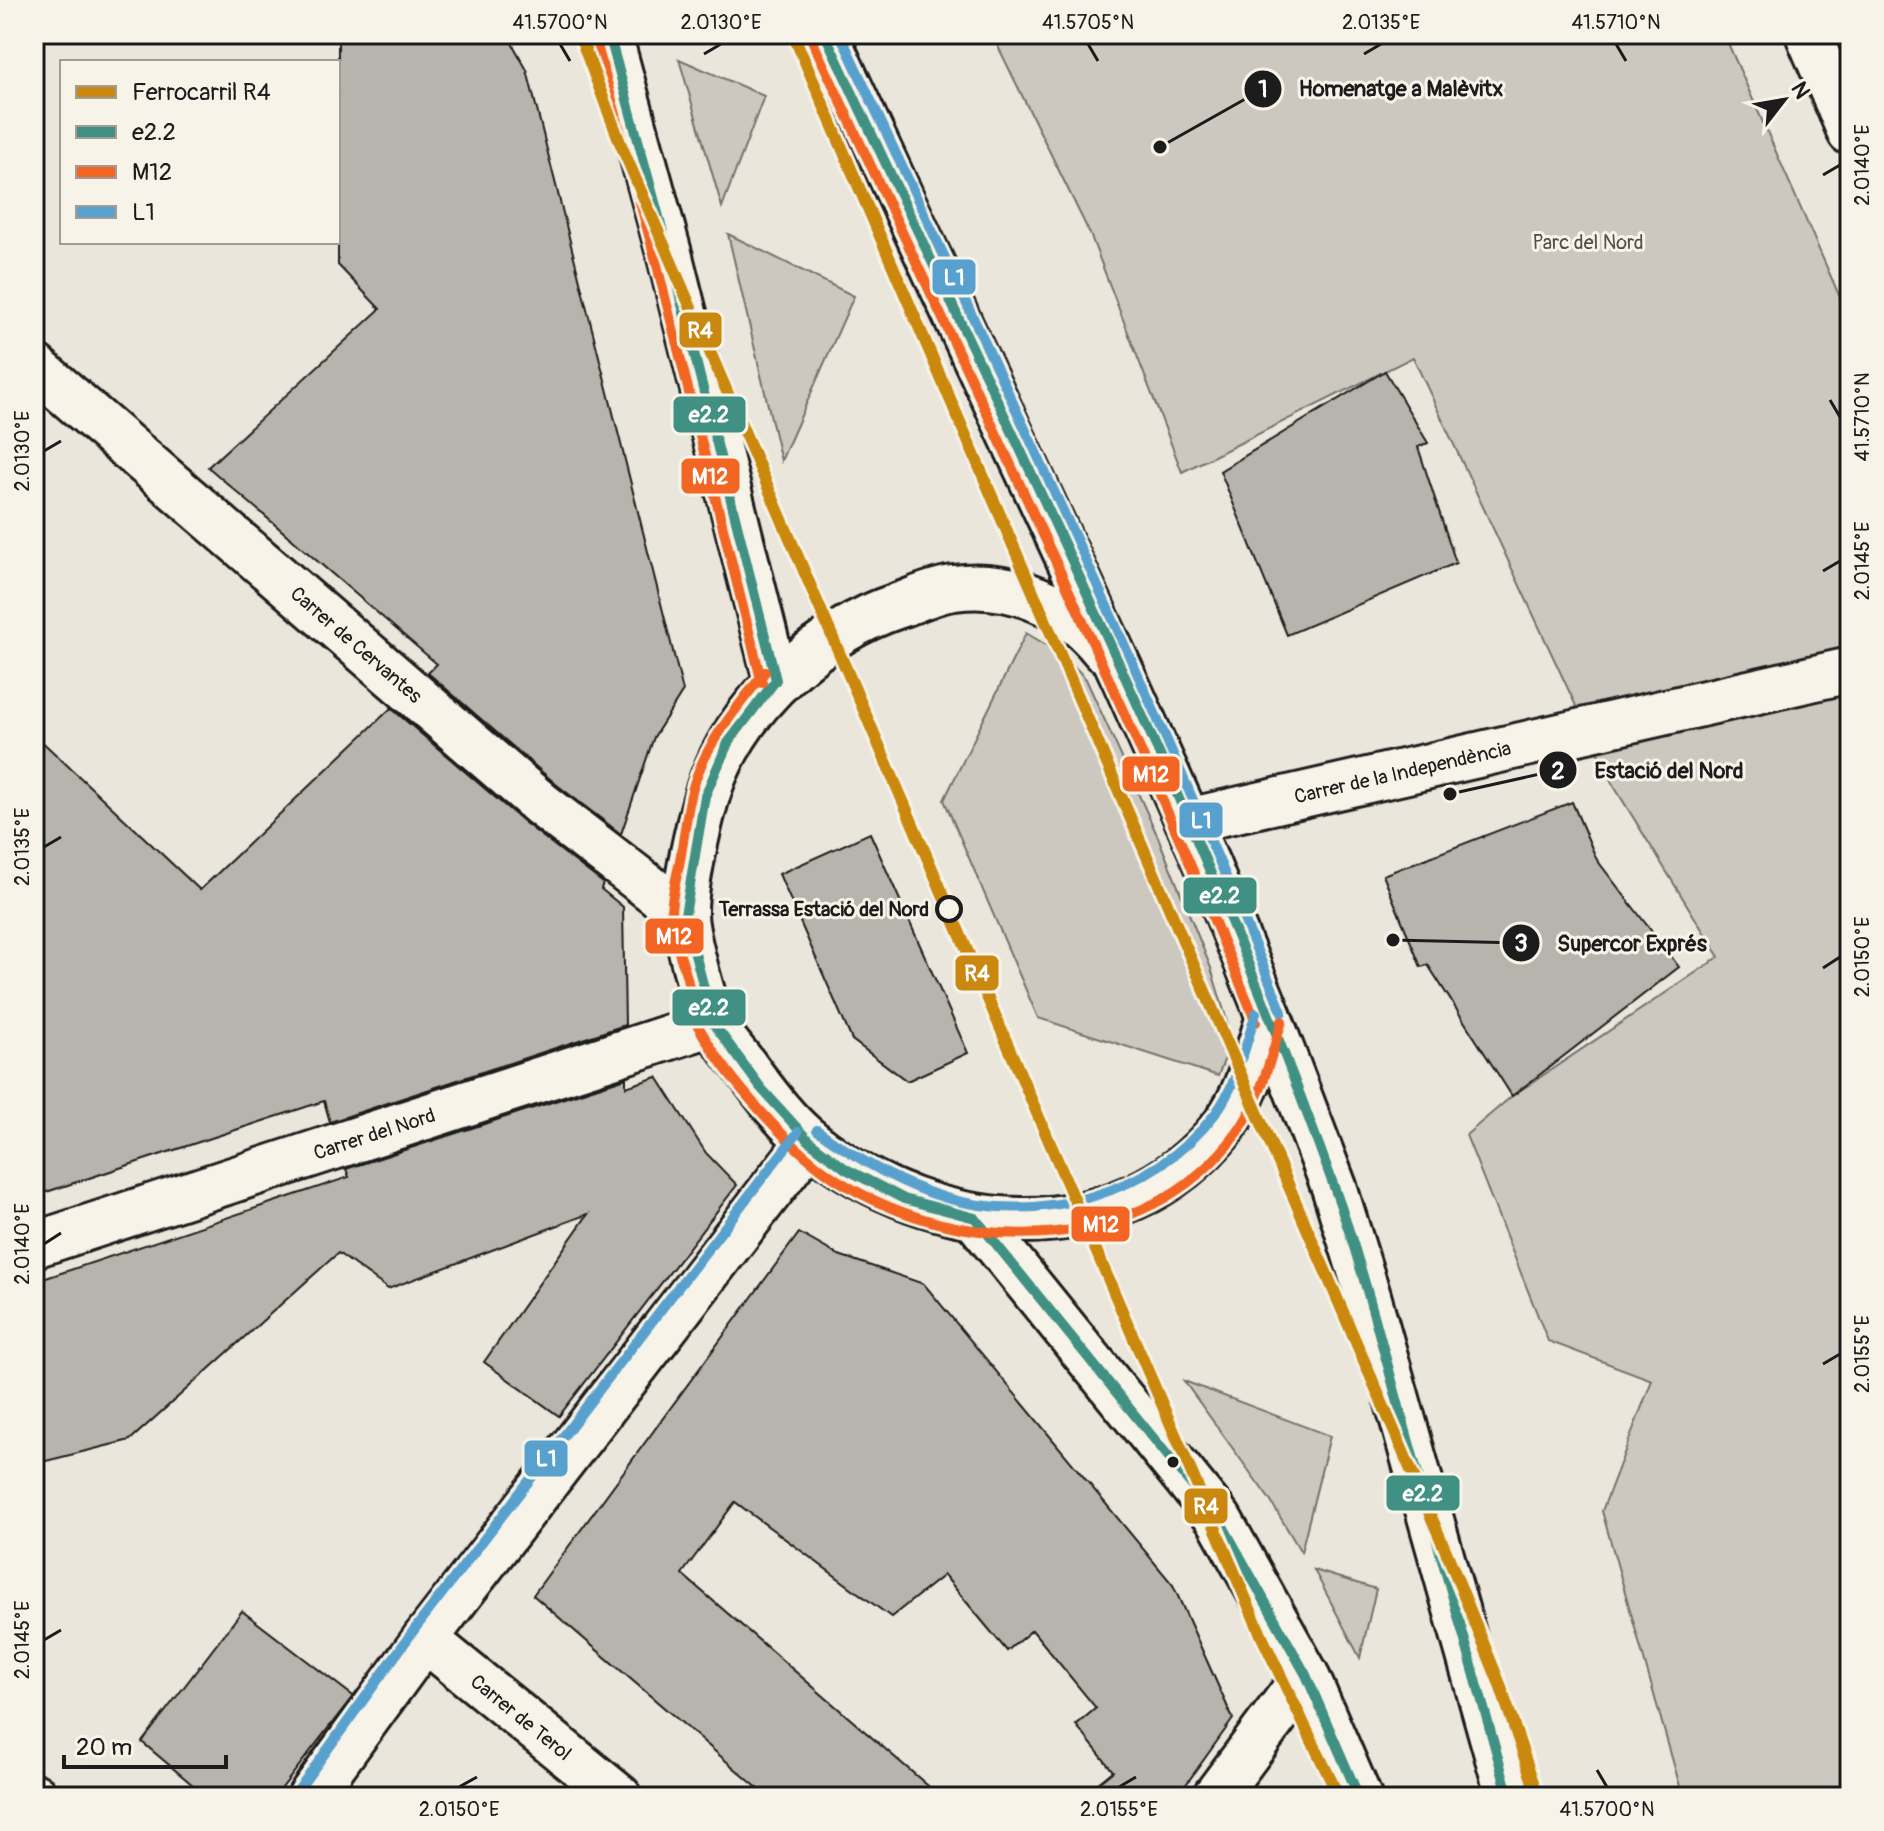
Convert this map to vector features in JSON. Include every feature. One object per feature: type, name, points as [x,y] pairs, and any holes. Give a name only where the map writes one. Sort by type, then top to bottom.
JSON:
[{"type":"street","points":[[609,34],[670,257],[776,680]]},
{"type":"street","points":[[825,34],[1123,676],[1188,821],[1269,1017],[1334,1187],[1368,1296],[1509,1797]]},
{"type":"street","points":[[1808,34],[1850,132]]},
{"type":"street","name":"Carrer de Cervantes","points":[[34,366],[541,804],[685,915]]},
{"type":"street","points":[[1123,676],[1090,633],[1042,599],[992,587],[952,588],[873,614],[776,680],[728,743],[705,796],[685,915],[713,1023],[761,1088],[809,1141],[846,1169],[904,1199],[975,1218],[1053,1221],[1109,1207],[1166,1182],[1199,1154],[1226,1124],[1245,1091],[1269,1017]]},
{"type":"street","name":"Carrer de la Independència","points":[[1188,821],[1850,670]]},
{"type":"street","name":"Carrer del Nord","points":[[34,1245],[713,1023]]},
{"type":"street","points":[[310,1797],[425,1639],[809,1141]]},
{"type":"street","points":[[975,1218],[1219,1519],[1306,1675],[1359,1797]]},
{"type":"street","name":"Carrer de Terol","points":[[425,1639],[619,1797]]},
{"type":"street","points":[[1215,1797],[1306,1675]]},
{"type":"green space","name":"Parc del Nord","points":[[992,34],[1724,34],[1850,320],[1850,1797],[1683,1797],[1602,1511],[1652,1380],[1548,1341],[1466,1135],[1512,1096],[1719,957],[1612,783],[1413,357],[1182,472],[1090,234]]},
{"type":"green space","points":[[679,59],[764,96],[722,207]]},
{"type":"green space","points":[[728,234],[854,296],[781,461]]},
{"type":"green space","points":[[1026,633],[1065,656],[1086,679],[1158,837],[1211,968],[1228,1024],[1226,1055],[1218,1076],[1038,1018],[944,800]]},
{"type":"green space","points":[[1184,1381],[1330,1436],[1301,1552],[1270,1500]]},
{"type":"green space","points":[[1314,1570],[1376,1589],[1360,1658]]},
{"type":"building","points":[[338,34],[507,34],[527,70],[683,691],[654,737],[621,834],[557,785],[428,673],[437,664],[208,467],[380,309],[338,265]]},
{"type":"building","points":[[1385,371],[1428,443],[1418,447],[1456,563],[1287,635],[1220,471]]},
{"type":"building","points":[[391,708],[525,823],[603,883],[601,889],[623,907],[625,1025],[330,1122],[324,1101],[34,1196],[34,734],[200,890]]},
{"type":"building","points":[[1572,802],[1597,860],[1679,967],[1512,1096],[1428,965],[1421,967],[1383,875]]},
{"type":"building","points":[[870,833],[968,1053],[907,1081],[852,1040],[779,874]]},
{"type":"building","points":[[657,1077],[706,1153],[737,1185],[559,1416],[484,1362],[588,1214],[388,1289],[338,1253],[130,1440],[34,1464],[34,1282],[349,1177],[346,1169],[626,1078],[626,1087]]},
{"type":"building","points":[[799,1233],[836,1254],[924,1284],[1173,1585],[1233,1719],[1177,1797],[1081,1797],[1113,1771],[1076,1725],[1096,1708],[1032,1630],[1007,1651],[944,1575],[891,1617],[735,1502],[682,1574],[941,1797],[768,1797],[533,1595]]},
{"type":"building","points":[[242,1611],[353,1696],[275,1797],[207,1797],[142,1742]]},
{"type":"rail line","name":"R4","points":[[579,34],[621,145],[1263,1639],[1339,1797]]},
{"type":"rail line","name":"R4","points":[[793,34],[1448,1556],[1499,1682],[1538,1797]]},
{"type":"transit line","name":"e2.2","points":[[609,34],[670,257],[776,680]]},
{"type":"transit line","name":"e2.2","points":[[825,34],[1092,603],[1278,1037],[1353,1242],[1509,1797]]},
{"type":"transit line","name":"L1","points":[[840,34],[1123,642],[1282,1012]]},
{"type":"transit line","name":"M12","points":[[595,38],[656,261],[762,683]]},
{"type":"transit line","name":"M12","points":[[812,40],[1096,651],[1256,1022]]},
{"type":"transit line","name":"M12","points":[[765,672],[721,729],[696,777],[673,893],[671,922],[696,1019],[713,1050],[762,1113],[801,1152],[839,1181],[888,1206],[940,1224],[995,1233],[1050,1233],[1103,1223],[1153,1204],[1199,1174],[1237,1133],[1259,1093],[1282,1021]]},
{"type":"transit line","name":"e2.2","points":[[776,680],[728,743],[705,796],[685,915],[713,1023],[761,1088],[809,1141],[846,1169],[904,1199],[975,1218]]},
{"type":"transit line","name":"L1","points":[[817,1130],[879,1170],[946,1198],[1020,1208],[1093,1196],[1128,1183],[1161,1165],[1190,1142],[1215,1114],[1235,1078],[1256,1013]]},
{"type":"transit line","name":"L1","points":[[299,1789],[414,1630],[798,1132]]},
{"type":"transit line","name":"e2.2","points":[[975,1218],[1219,1519],[1306,1675],[1359,1797]]},
{"type":"place","name":"Homenatge a Malèvitx","points":[[1160,147]]},
{"type":"place","name":"Estació del Nord","points":[[1450,794]]},
{"type":"place","name":"Terrassa Estació del Nord","points":[[949,909]]},
{"type":"place","name":"Supercor Exprés","points":[[1393,940]]}]
